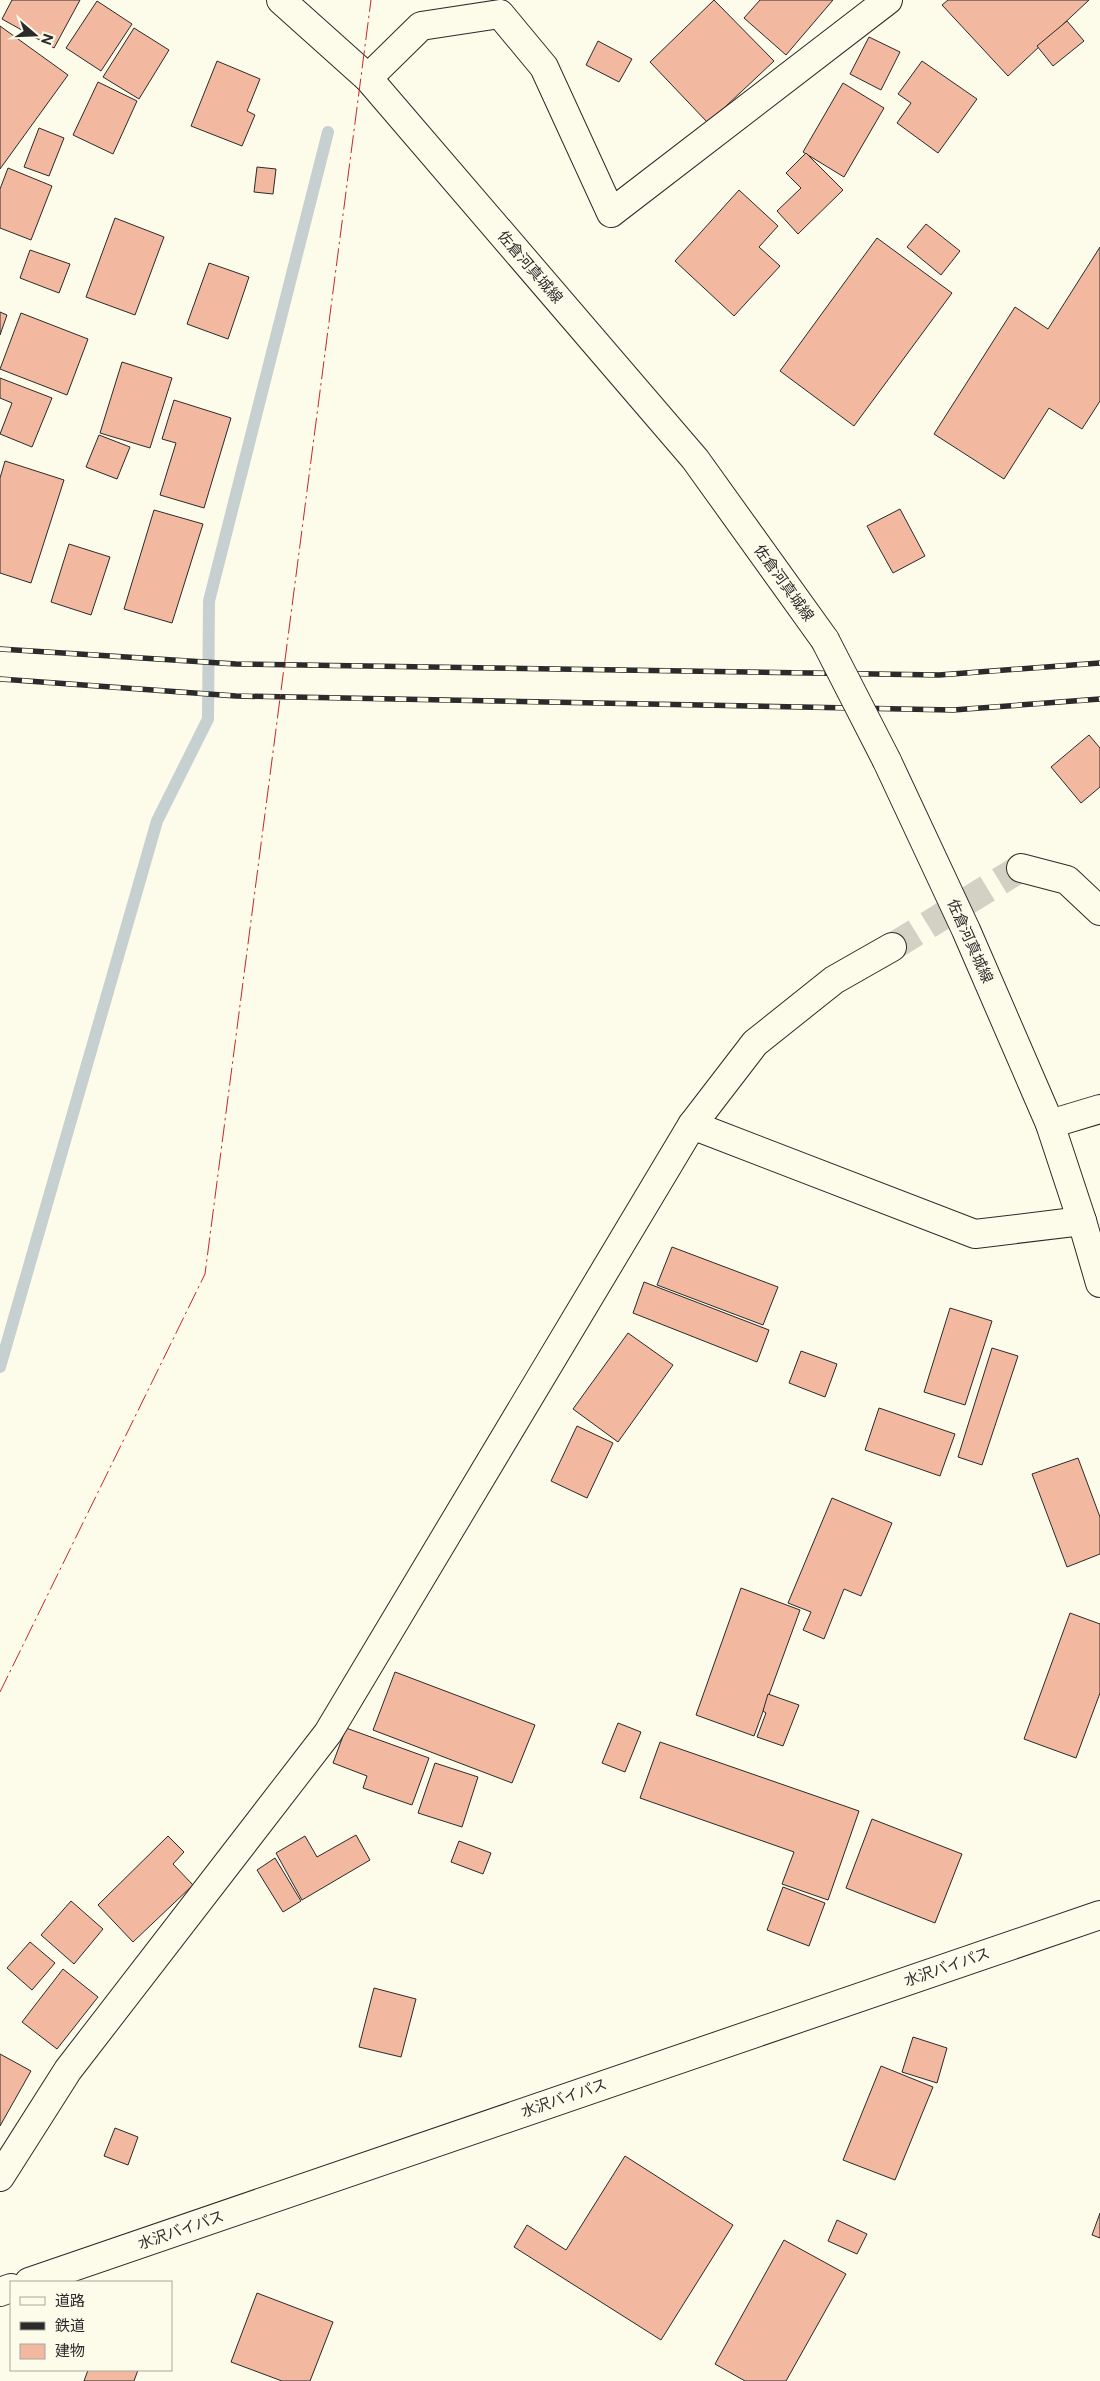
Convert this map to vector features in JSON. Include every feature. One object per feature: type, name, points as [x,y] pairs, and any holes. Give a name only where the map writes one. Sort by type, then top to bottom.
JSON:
[{"type":"main road","name":"佐倉河真城線","points":[[281,0],[368,78],[695,459],[825,640],[887,761],[966,930],[1050,1124],[1100,1283]]},
{"type":"main road","points":[[368,78],[421,26],[500,14],[544,67],[611,213],[888,0]]},
{"type":"main road","points":[[1021,868],[1067,880],[1100,911]]},
{"type":"main road","points":[[0,2177],[68,2070],[328,1733],[692,1126],[755,1043],[834,980],[892,947]]},
{"type":"main road","points":[[1050,1124],[1100,1109]]},
{"type":"main road","points":[[692,1126],[975,1234],[1082,1221]]},
{"type":"main road","name":"水沢バイパス","points":[[32,2281],[1100,1915]]},
{"type":"building","points":[[12,0],[80,0],[54,48],[2,19]]},
{"type":"building","points":[[714,0],[774,61],[708,123],[650,62]]},
{"type":"building","points":[[760,0],[833,0],[786,55],[744,18]]},
{"type":"building","points":[[948,0],[1089,0],[1008,76],[942,5]]},
{"type":"building","points":[[97,1],[132,24],[101,71],[66,48]]},
{"type":"building","points":[[1067,21],[1084,41],[1053,66],[1037,46]]},
{"type":"building","points":[[0,26],[68,75],[0,169]]},
{"type":"building","points":[[134,28],[169,50],[139,99],[103,77]]},
{"type":"building","points":[[869,37],[900,52],[881,90],[850,74]]},
{"type":"building","points":[[598,41],[632,59],[619,82],[586,65]]},
{"type":"building","points":[[217,61],[260,79],[247,111],[255,115],[242,146],[191,126]]},
{"type":"building","points":[[922,61],[977,99],[938,153],[897,123],[911,103],[898,94]]},
{"type":"building","points":[[98,82],[137,101],[113,154],[73,135]]},
{"type":"building","points":[[843,83],[884,108],[844,177],[803,152]]},
{"type":"building","points":[[39,128],[64,138],[49,176],[24,167]]},
{"type":"building","points":[[806,153],[843,190],[798,234],[777,211],[801,188],[786,173]]},
{"type":"building","points":[[257,167],[276,169],[273,194],[254,192]]},
{"type":"building","points":[[8,168],[52,186],[31,240],[0,228],[0,189]]},
{"type":"building","points":[[739,190],[778,226],[759,247],[780,266],[734,316],[675,261]]},
{"type":"building","points":[[115,218],[164,237],[135,315],[86,297]]},
{"type":"building","points":[[926,224],[960,251],[941,275],[907,247]]},
{"type":"building","points":[[877,238],[952,293],[854,426],[780,371]]},
{"type":"building","points":[[1100,247],[1100,401],[1082,429],[1049,408],[1004,479],[934,434],[1015,307],[1048,329]]},
{"type":"building","points":[[30,250],[70,264],[59,293],[20,278]]},
{"type":"building","points":[[209,263],[249,277],[228,339],[187,324]]},
{"type":"building","points":[[0,312],[7,315],[0,335]]},
{"type":"building","points":[[21,313],[88,339],[67,395],[0,369]]},
{"type":"building","points":[[122,362],[172,378],[150,448],[100,433]]},
{"type":"building","points":[[0,378],[52,398],[32,447],[0,434],[12,403],[0,398]]},
{"type":"building","points":[[174,400],[231,418],[204,508],[160,495],[176,443],[162,439]]},
{"type":"building","points":[[99,435],[130,447],[117,479],[86,467]]},
{"type":"building","points":[[5,461],[64,480],[31,583],[0,573],[0,478]]},
{"type":"building","points":[[900,509],[925,556],[893,573],[867,526]]},
{"type":"building","points":[[154,510],[203,524],[172,623],[124,609]]},
{"type":"building","points":[[69,544],[110,557],[91,615],[51,602]]},
{"type":"building","points":[[1089,735],[1100,748],[1100,787],[1081,803],[1051,767]]},
{"type":"building","points":[[672,1247],[778,1287],[763,1325],[657,1285]]},
{"type":"building","points":[[644,1282],[769,1330],[757,1362],[633,1313]]},
{"type":"building","points":[[950,1308],[992,1321],[965,1405],[924,1392]]},
{"type":"building","points":[[628,1333],[673,1365],[618,1442],[573,1409]]},
{"type":"building","points":[[992,1348],[1018,1356],[982,1465],[958,1457]]},
{"type":"building","points":[[801,1351],[837,1364],[825,1397],[789,1383]]},
{"type":"building","points":[[879,1408],[955,1434],[940,1476],[865,1450]]},
{"type":"building","points":[[577,1426],[613,1443],[587,1498],[551,1481]]},
{"type":"building","points":[[1078,1458],[1100,1517],[1100,1554],[1067,1567],[1032,1474]]},
{"type":"building","points":[[832,1498],[892,1523],[861,1596],[844,1589],[824,1639],[803,1630],[811,1612],[788,1603]]},
{"type":"building","points":[[741,1588],[800,1610],[754,1736],[696,1715]]},
{"type":"building","points":[[1070,1613],[1100,1624],[1100,1693],[1076,1758],[1024,1739]]},
{"type":"building","points":[[395,1672],[535,1725],[512,1783],[373,1730]]},
{"type":"building","points":[[768,1694],[799,1705],[783,1746],[757,1737],[766,1713],[763,1711]]},
{"type":"building","points":[[618,1723],[641,1732],[625,1772],[602,1763]]},
{"type":"building","points":[[346,1728],[429,1758],[412,1805],[363,1788],[367,1776],[333,1763]]},
{"type":"building","points":[[660,1742],[859,1811],[828,1900],[782,1884],[794,1852],[640,1798]]},
{"type":"building","points":[[435,1763],[478,1777],[462,1827],[418,1813]]},
{"type":"building","points":[[872,1819],[962,1854],[935,1923],[846,1888]]},
{"type":"building","points":[[356,1835],[370,1860],[302,1900],[276,1853],[305,1836],[317,1857]]},
{"type":"building","points":[[168,1836],[184,1852],[173,1864],[193,1885],[133,1942],[98,1905]]},
{"type":"building","points":[[459,1841],[491,1853],[483,1874],[451,1862]]},
{"type":"building","points":[[275,1858],[301,1901],[283,1912],[257,1870]]},
{"type":"building","points":[[783,1887],[825,1903],[809,1946],[767,1930]]},
{"type":"building","points":[[71,1901],[103,1929],[74,1964],[41,1935]]},
{"type":"building","points":[[30,1942],[55,1963],[32,1990],[7,1968]]},
{"type":"building","points":[[63,1969],[98,1997],[57,2049],[22,2022]]},
{"type":"building","points":[[374,1988],[416,1999],[401,2057],[359,2047]]},
{"type":"building","points":[[913,2037],[947,2048],[937,2083],[902,2072]]},
{"type":"building","points":[[0,2054],[31,2071],[0,2126]]},
{"type":"building","points":[[881,2066],[933,2087],[895,2180],[843,2160]]},
{"type":"building","points":[[115,2128],[138,2137],[128,2165],[104,2156]]},
{"type":"building","points":[[625,2156],[733,2225],[661,2340],[514,2247],[527,2225],[566,2250]]},
{"type":"building","points":[[1100,2213],[1100,2238],[1092,2235]]},
{"type":"building","points":[[837,2220],[867,2234],[857,2254],[828,2241]]},
{"type":"building","points":[[784,2240],[846,2274],[786,2381],[745,2381],[715,2364]]},
{"type":"building","points":[[257,2293],[333,2322],[310,2381],[282,2381],[231,2362]]},
{"type":"building","points":[[88,2371],[138,2371],[134,2381],[84,2381]]},
{"type":"waterway","points":[[0,1367],[157,821],[208,719],[209,601],[328,132]]},
{"type":"tunnel","points":[[892,947],[1021,868]]},
{"type":"railway","points":[[0,649],[236,664],[939,675],[1100,663]]},
{"type":"railway","points":[[0,679],[236,696],[953,710],[1100,699]]},
{"type":"power","points":[[0,1692],[205,1274],[371,0]]}]
